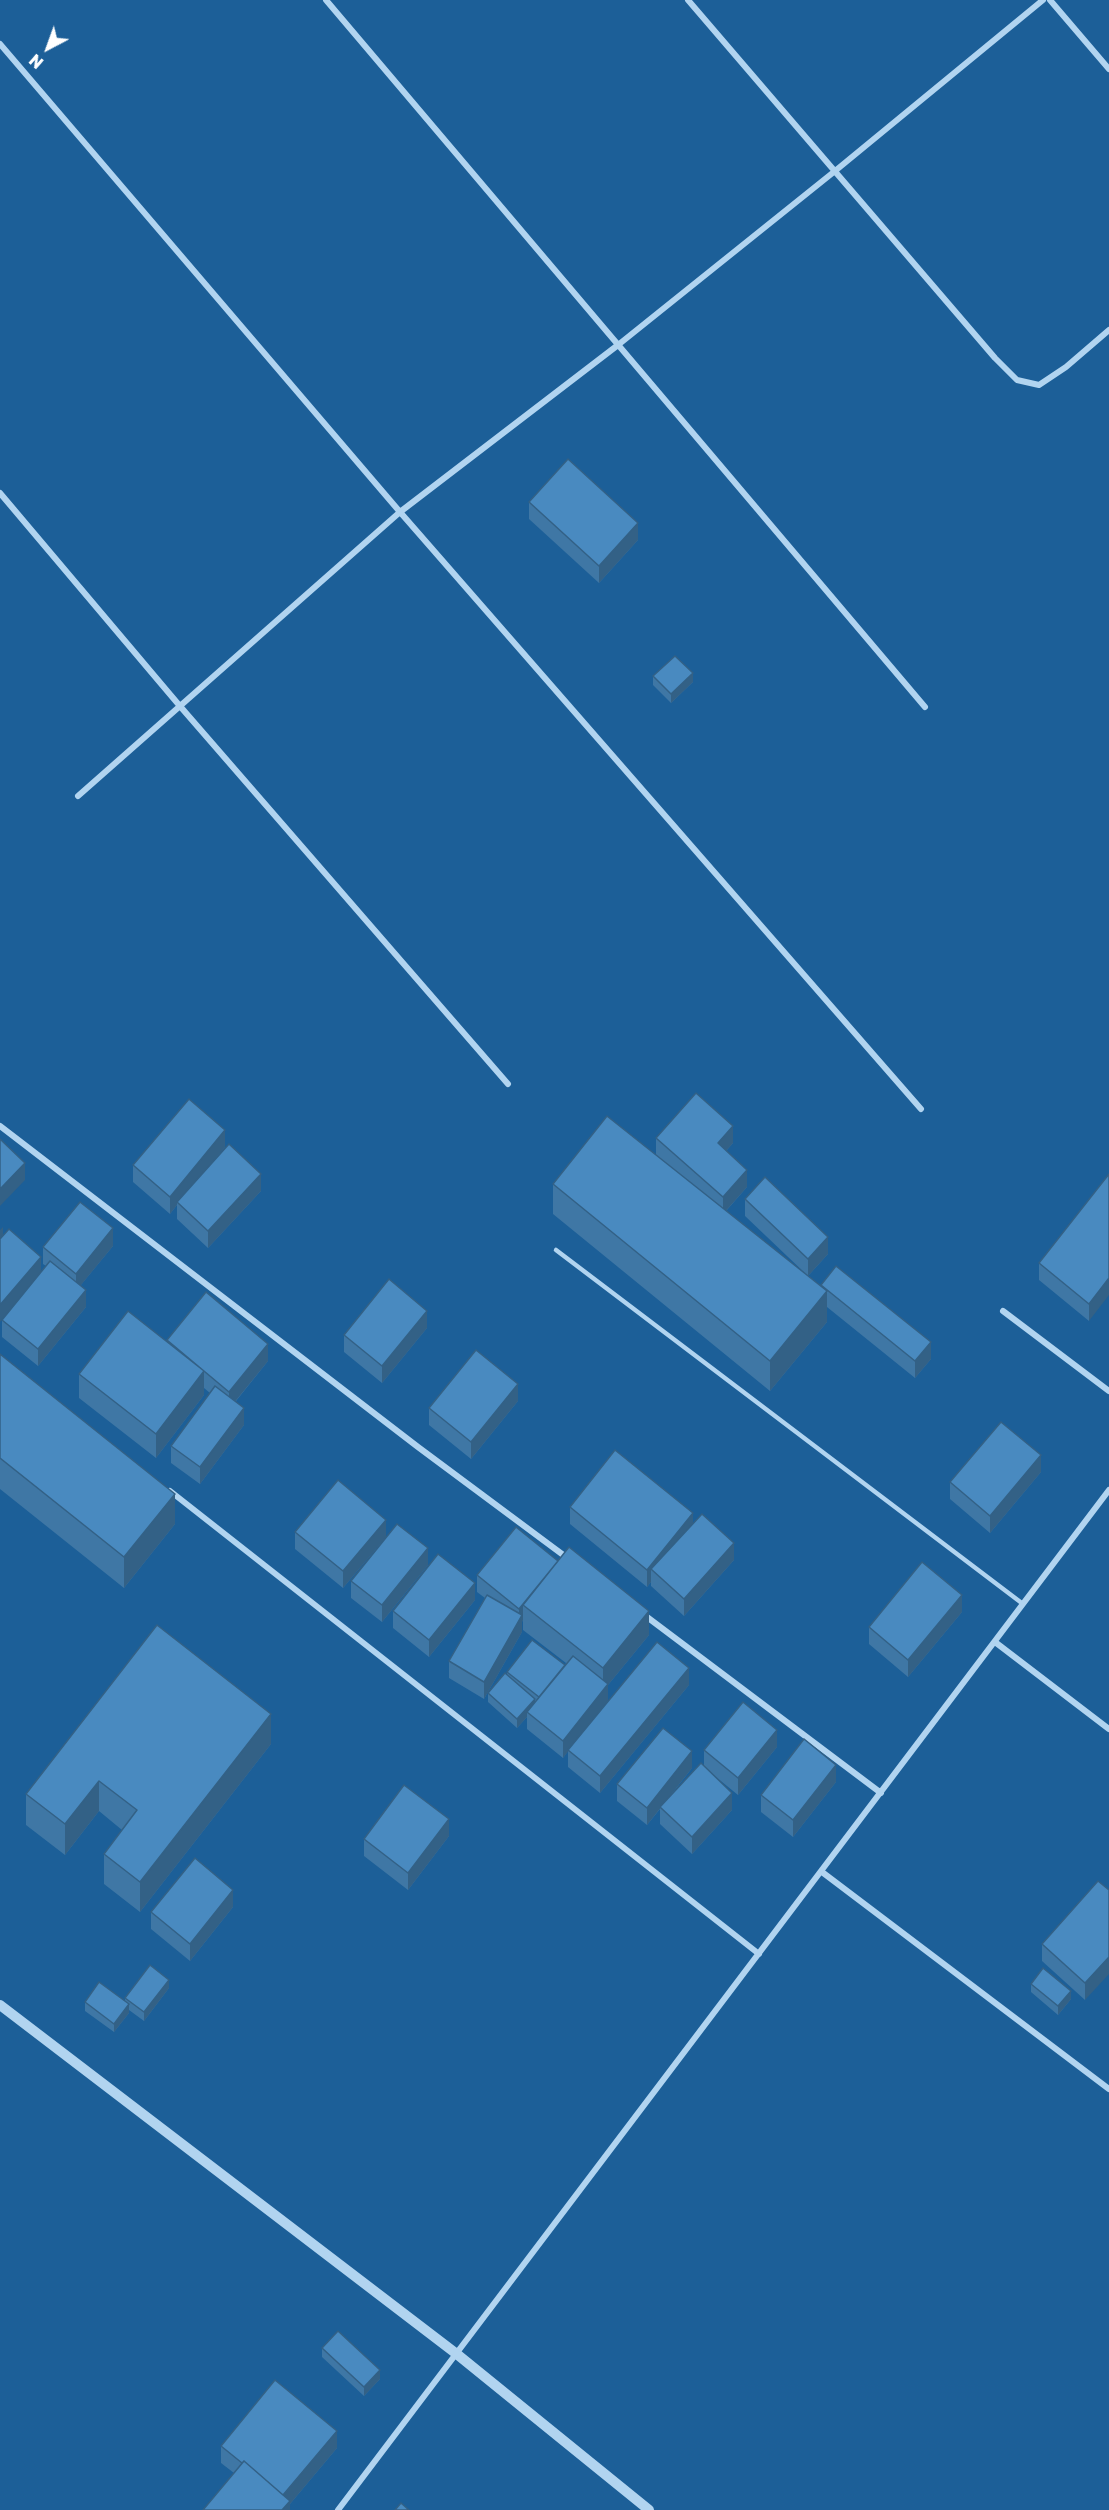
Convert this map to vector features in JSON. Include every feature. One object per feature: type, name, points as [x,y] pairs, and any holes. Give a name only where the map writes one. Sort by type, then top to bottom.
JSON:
[{"type":"street","points":[[326,0],[925,707]]},
{"type":"street","points":[[688,0],[995,358],[1017,380],[1039,385],[1066,367],[1109,330]]},
{"type":"street","points":[[78,796],[400,512],[618,345],[1043,0]]},
{"type":"street","points":[[1050,0],[1109,69]]},
{"type":"street","points":[[0,44],[400,512],[921,1109]]},
{"type":"street","points":[[0,493],[179,705],[508,1084]]},
{"type":"street","points":[[0,1126],[418,1447],[580,1567]]},
{"type":"street","points":[[1003,1311],[1109,1391]]},
{"type":"street","points":[[168,1490],[759,1954]]},
{"type":"street","points":[[338,2510],[458,2355],[1109,1490]]},
{"type":"street","points":[[637,1610],[881,1793]]},
{"type":"street","points":[[995,1642],[1109,1728]]},
{"type":"street","points":[[822,1872],[1109,2089]]},
{"type":"street","points":[[0,2005],[458,2355],[649,2510]]},
{"type":"lane","points":[[556,1250],[1023,1604]]},
{"type":"building","points":[[568,459],[638,523],[599,566],[529,502]]},
{"type":"building","points":[[675,656],[693,673],[671,694],[653,676]]},
{"type":"building","points":[[696,1093],[733,1126],[718,1143],[747,1170],[723,1197],[656,1138]]},
{"type":"building","points":[[189,1099],[225,1130],[170,1197],[133,1165]]},
{"type":"building","points":[[607,1116],[827,1291],[770,1361],[553,1184]]},
{"type":"building","points":[[0,1139],[25,1163],[0,1189]]},
{"type":"building","points":[[229,1144],[261,1174],[208,1231],[177,1202]]},
{"type":"building","points":[[1109,1174],[1109,1278],[1089,1304],[1039,1263]]},
{"type":"building","points":[[765,1177],[828,1237],[808,1259],[745,1199]]},
{"type":"building","points":[[80,1202],[113,1228],[76,1274],[43,1247]]},
{"type":"building","points":[[9,1229],[41,1257],[0,1305],[0,1239]]},
{"type":"building","points":[[50,1261],[86,1290],[38,1349],[2,1320]]},
{"type":"building","points":[[836,1266],[931,1342],[915,1361],[821,1285]]},
{"type":"building","points":[[389,1279],[427,1311],[382,1366],[344,1335]]},
{"type":"building","points":[[206,1292],[268,1344],[229,1392],[167,1340]]},
{"type":"building","points":[[128,1311],[204,1371],[156,1434],[79,1374]]},
{"type":"building","points":[[476,1350],[518,1384],[471,1442],[429,1408]]},
{"type":"building","points":[[0,1354],[175,1494],[124,1557],[0,1458]]},
{"type":"building","points":[[215,1386],[244,1408],[200,1467],[171,1446]]},
{"type":"building","points":[[1001,1422],[1041,1455],[990,1516],[950,1482]]},
{"type":"building","points":[[615,1450],[693,1513],[647,1570],[570,1507]]},
{"type":"building","points":[[338,1480],[386,1520],[343,1571],[295,1532]]},
{"type":"building","points":[[702,1514],[734,1543],[684,1599],[651,1569]]},
{"type":"building","points":[[397,1524],[428,1548],[382,1605],[351,1581]]},
{"type":"building","points":[[516,1527],[558,1561],[519,1609],[477,1575]]},
{"type":"building","points":[[569,1547],[649,1611],[603,1668],[523,1605]]},
{"type":"building","points":[[438,1554],[475,1583],[429,1640],[393,1611]]},
{"type":"building","points":[[922,1562],[962,1595],[908,1660],[869,1627]]},
{"type":"building","points":[[487,1595],[522,1615],[484,1682],[449,1661]]},
{"type":"building","points":[[157,1625],[271,1714],[140,1882],[104,1854],[137,1810],[99,1781],[65,1824],[26,1794]]},
{"type":"building","points":[[532,1640],[565,1665],[539,1697],[507,1672]]},
{"type":"building","points":[[657,1642],[689,1668],[600,1776],[568,1750]]},
{"type":"building","points":[[573,1656],[608,1684],[563,1741],[527,1712]]},
{"type":"building","points":[[505,1673],[535,1699],[517,1719],[488,1693]]},
{"type":"building","points":[[743,1702],[777,1730],[738,1778],[704,1750]]},
{"type":"building","points":[[663,1728],[692,1751],[647,1808],[617,1784]]},
{"type":"building","points":[[804,1739],[836,1765],[793,1820],[761,1795]]},
{"type":"building","points":[[701,1763],[732,1793],[692,1837],[660,1807]]},
{"type":"building","points":[[404,1785],[449,1819],[408,1873],[364,1839]]},
{"type":"building","points":[[195,1858],[233,1890],[190,1944],[151,1912]]},
{"type":"building","points":[[1098,1881],[1109,1890],[1109,1957],[1085,1983],[1042,1944]]},
{"type":"building","points":[[150,1965],[169,1980],[144,2012],[125,1998]]},
{"type":"building","points":[[1043,1968],[1071,1991],[1058,2006],[1031,1984]]},
{"type":"building","points":[[99,1982],[129,2004],[114,2024],[85,2002]]},
{"type":"building","points":[[338,2331],[380,2370],[364,2387],[322,2348]]},
{"type":"building","points":[[275,2380],[337,2431],[283,2495],[244,2461],[242,2463],[221,2446]]},
{"type":"building","points":[[244,2461],[290,2501],[282,2510],[203,2510]]},
{"type":"building","points":[[401,2503],[409,2510],[395,2510]]}]
